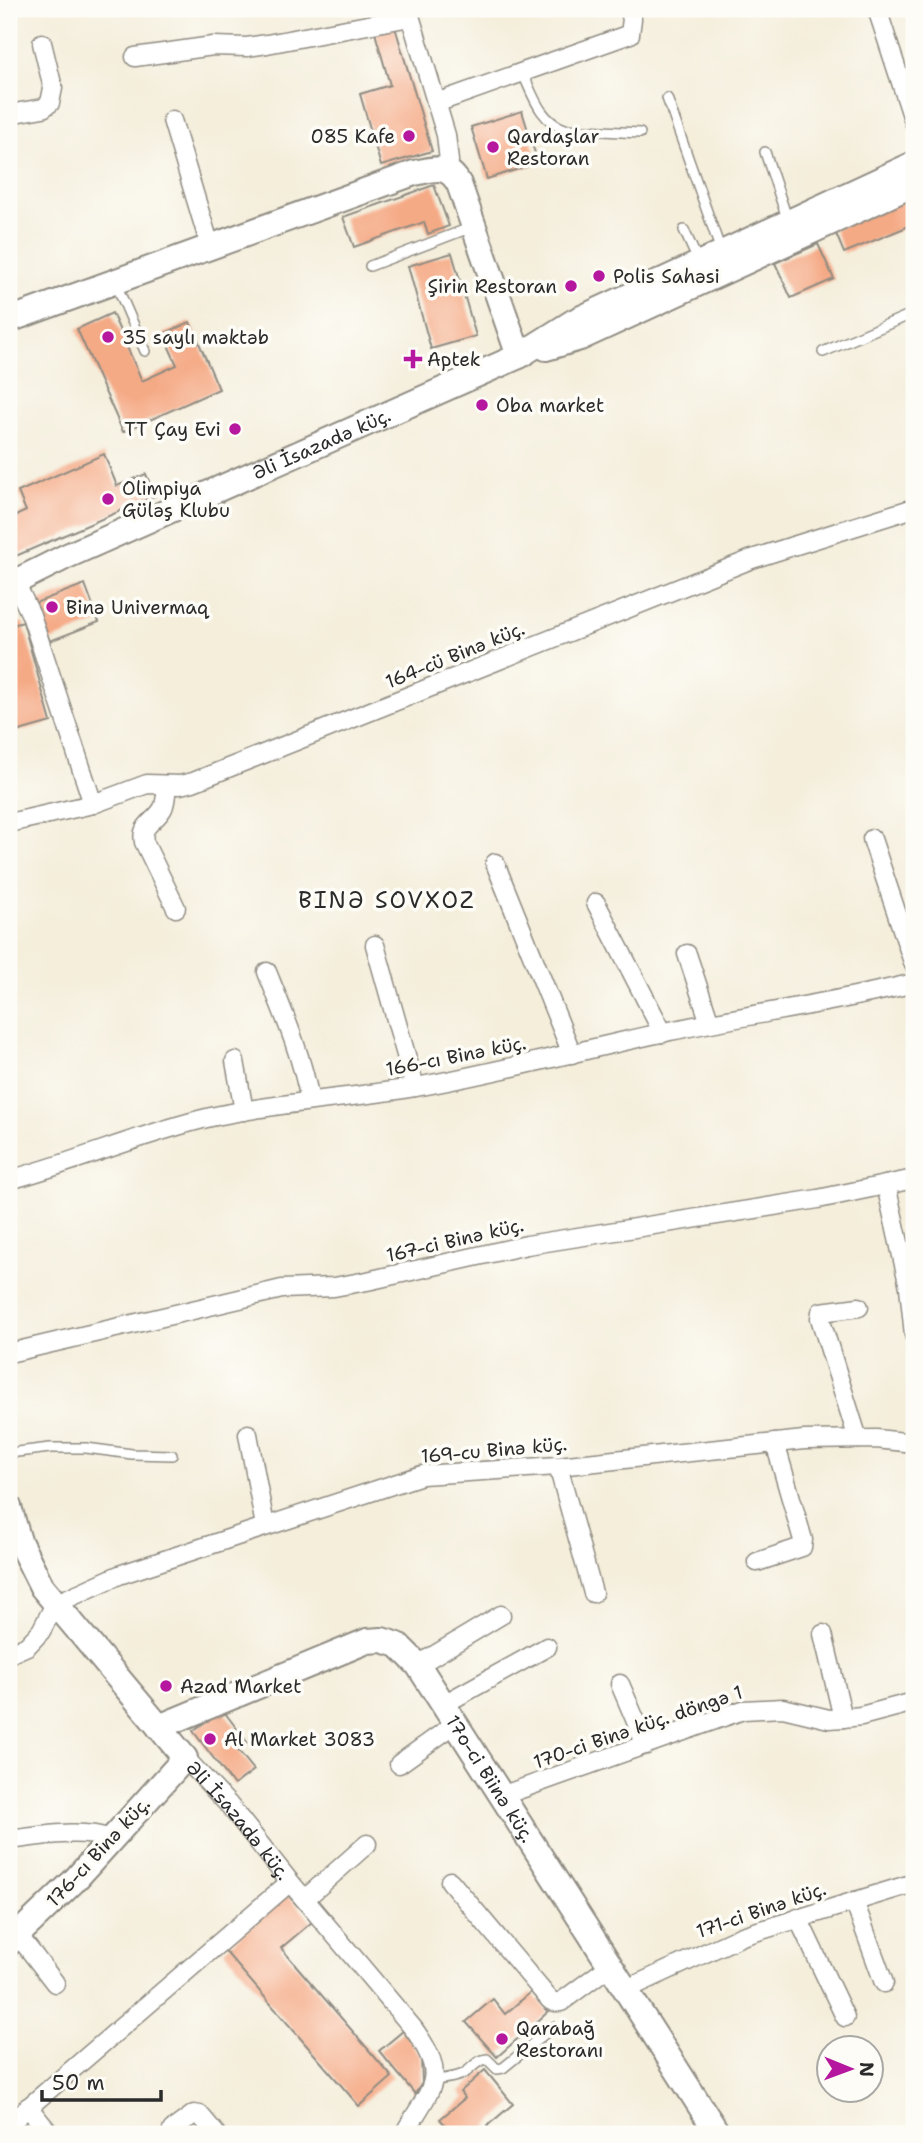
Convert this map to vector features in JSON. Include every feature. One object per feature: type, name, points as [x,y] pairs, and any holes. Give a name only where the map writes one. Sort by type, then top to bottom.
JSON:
[{"type":"street","points":[[436,103],[631,34],[632,19],[629,9]]},
{"type":"street","points":[[877,9],[914,122]]},
{"type":"street","points":[[135,57],[213,46],[247,47],[267,44],[409,13],[449,150],[448,171]]},
{"type":"street","points":[[9,114],[43,108],[50,103],[53,88],[42,43]]},
{"type":"street","points":[[172,120],[210,246]]},
{"type":"street","points":[[576,330],[710,258],[914,164]]},
{"type":"street","points":[[9,320],[414,173],[440,169],[448,171],[459,184],[519,356]]},
{"type":"street","points":[[576,330],[914,184]]},
{"type":"street","name":"Əli İsazadə küç.","points":[[12,583],[576,330]]},
{"type":"street","name":"164-cü Binə küç.","points":[[9,823],[93,804],[147,784],[193,782],[752,559],[914,508]]},
{"type":"street","points":[[12,583],[31,615],[93,804]]},
{"type":"street","points":[[167,785],[164,806],[142,834],[176,908]]},
{"type":"street","points":[[872,839],[914,965]]},
{"type":"street","points":[[495,863],[572,1054]]},
{"type":"street","points":[[596,904],[663,1033]]},
{"type":"street","points":[[375,945],[415,1087]]},
{"type":"street","points":[[687,954],[710,1023]]},
{"type":"street","points":[[267,972],[296,1044],[310,1101]]},
{"type":"street","name":"166-cı Binə küç.","points":[[9,1180],[167,1129],[244,1111],[415,1087],[710,1023],[860,996],[914,983]]},
{"type":"street","points":[[235,1061],[244,1111]]},
{"type":"street","name":"167-ci Binə küç.","points":[[9,1353],[282,1289],[334,1287],[527,1245],[818,1199],[914,1179]]},
{"type":"street","points":[[886,1185],[909,1287],[914,1335]]},
{"type":"street","points":[[858,1439],[820,1318],[821,1312],[859,1307]]},
{"type":"street","points":[[248,1434],[265,1527]]},
{"type":"street","name":"169-cu Binə küç.","points":[[55,1604],[119,1575],[422,1475],[558,1466],[775,1443],[858,1439],[914,1443]]},
{"type":"street","points":[[757,1562],[802,1547],[803,1540],[775,1443]]},
{"type":"street","points":[[558,1466],[593,1593]]},
{"type":"street","name":"Əli İsazadə küç.","points":[[9,1507],[24,1553],[55,1604],[185,1758],[229,1805],[290,1882],[414,2028],[431,2054],[435,2080]]},
{"type":"street","points":[[9,1654],[27,1646],[41,1631],[55,1604]]},
{"type":"street","points":[[418,1665],[501,1615]]},
{"type":"street","points":[[823,1634],[843,1718]]},
{"type":"street","name":"17o-ci Biinə küç.","points":[[159,1727],[366,1641],[382,1640],[398,1645],[418,1665],[718,2134]]},
{"type":"street","points":[[399,1764],[450,1714],[547,1647]]},
{"type":"street","points":[[620,1684],[646,1745]]},
{"type":"street","name":"170-ci Binə küç. döngə 1","points":[[500,1796],[743,1710],[783,1707],[829,1719],[861,1716],[914,1702]]},
{"type":"street","name":"176-cı Binə küç.","points":[[13,1939],[74,1881],[185,1758]]},
{"type":"street","points":[[9,1840],[73,1833],[94,1833],[112,1839]]},
{"type":"street","points":[[305,1899],[367,1843]]},
{"type":"street","points":[[450,1881],[555,2003],[611,1965]]},
{"type":"street","points":[[9,2124],[290,1882]]},
{"type":"street","name":"171-ci Binə küç.","points":[[627,1989],[713,1947],[797,1917],[914,1883]]},
{"type":"street","points":[[854,1900],[884,1983]]},
{"type":"street","points":[[797,1917],[845,2017]]},
{"type":"street","points":[[13,1939],[55,1983]]},
{"type":"street","points":[[404,2134],[435,2080]]},
{"type":"street","points":[[27,2108],[50,2134]]},
{"type":"street","points":[[172,2130],[194,2114],[200,2115],[216,2134]]},
{"type":"lane","points":[[523,74],[541,112],[557,127],[640,133]]},
{"type":"lane","points":[[667,98],[710,258]]},
{"type":"lane","points":[[765,152],[788,222]]},
{"type":"lane","points":[[370,266],[473,226]]},
{"type":"lane","points":[[684,230],[710,258]]},
{"type":"lane","points":[[116,282],[145,351]]},
{"type":"lane","points":[[823,352],[914,313]]},
{"type":"lane","points":[[9,1453],[50,1448],[86,1448],[132,1454],[172,1455]]},
{"type":"lane","points":[[435,2080],[453,2078],[465,2073],[481,2060],[487,2059],[497,2069],[509,2066],[553,2027]]},
{"type":"building","points":[[395,27],[432,151],[381,166],[360,94],[390,85],[375,33]]},
{"type":"building","points":[[522,111],[538,163],[487,179],[471,127]]},
{"type":"building","points":[[434,185],[449,226],[428,234],[424,222],[354,247],[343,217]]},
{"type":"building","points":[[914,196],[914,224],[844,253],[834,229]]},
{"type":"building","points":[[818,244],[834,279],[791,298],[775,263]]},
{"type":"building","points":[[452,253],[476,336],[431,349],[408,266]]},
{"type":"building","points":[[112,313],[142,381],[177,365],[163,334],[190,322],[219,389],[123,432],[77,329]]},
{"type":"building","points":[[104,454],[117,486],[146,474],[155,496],[11,558],[13,562],[9,564],[9,519],[26,511],[18,492]]},
{"type":"building","points":[[85,584],[99,622],[50,641],[35,603]]},
{"type":"building","points":[[23,622],[51,722],[9,734],[9,626]]},
{"type":"building","points":[[222,1709],[247,1742],[238,1750],[254,1770],[234,1785],[193,1731]]},
{"type":"building","points":[[288,1895],[312,1922],[281,1948],[392,2077],[359,2106],[224,1950]]},
{"type":"building","points":[[531,1992],[548,2012],[497,2057],[466,2022],[493,1999],[505,2014]]},
{"type":"building","points":[[403,2031],[421,2056],[422,2083],[415,2094],[379,2051]]},
{"type":"building","points":[[485,2070],[513,2104],[487,2126],[493,2133],[491,2134],[453,2134],[440,2119],[465,2098],[460,2092]]},
{"type":"place","name":"085 Kafe","points":[[409,136]]},
{"type":"place","name":"Qardaşlar Restoran","points":[[493,147]]},
{"type":"place","name":"Polis Sahəsi","points":[[599,276]]},
{"type":"place","name":"Şirin Restoran","points":[[571,286]]},
{"type":"place","name":"35 saylı məktəb","points":[[108,337]]},
{"type":"place","name":"Aptek","points":[[413,359]]},
{"type":"place","name":"Oba market","points":[[482,405]]},
{"type":"place","name":"TT Çay Evi","points":[[235,429]]},
{"type":"place","name":"Olimpiya Güləş Klubu","points":[[108,499]]},
{"type":"place","name":"Binə Univermaq","points":[[52,607]]},
{"type":"place","name":"Azad Market","points":[[166,1686]]},
{"type":"place","name":"Al Market 3083","points":[[210,1739]]},
{"type":"place","name":"Qarabağ Restoranı","points":[[502,2039]]},
{"type":"district","name":"BINƏ SOVXOZ","points":[[387,900]]}]
